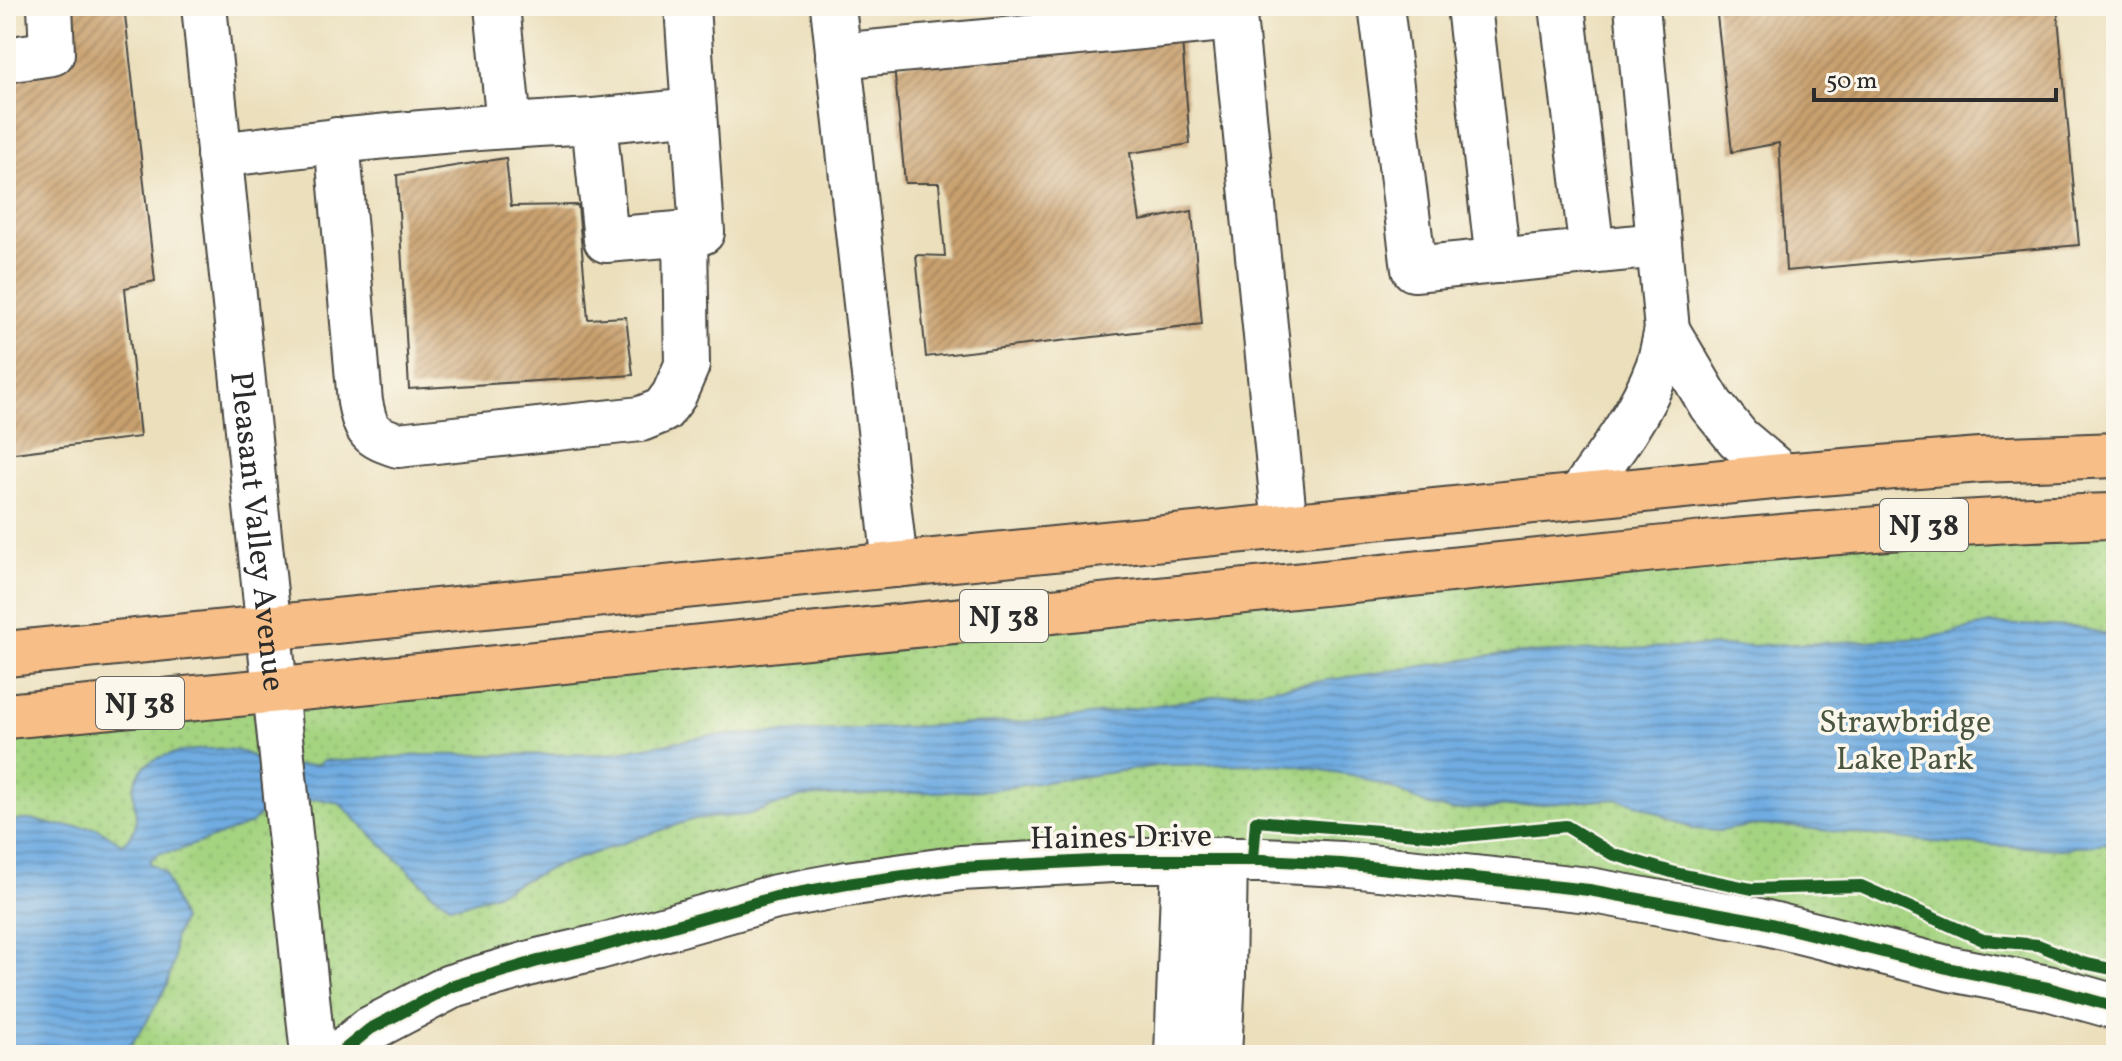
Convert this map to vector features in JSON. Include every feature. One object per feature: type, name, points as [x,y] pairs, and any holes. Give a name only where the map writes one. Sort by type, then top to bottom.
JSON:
[{"type":"highway","name":"NJ 38","points":[[6,654],[1783,476],[1980,460],[2116,455]]},
{"type":"highway","name":"NJ 38","points":[[6,716],[1733,541],[1936,524],[2116,516]]},
{"type":"street","points":[[6,60],[52,53],[50,6]]},
{"type":"street","name":"Pleasant Valley Avenue","points":[[204,6],[313,1055]]},
{"type":"street","points":[[497,6],[509,125]]},
{"type":"street","points":[[594,121],[606,240],[702,232],[687,6]]},
{"type":"street","points":[[833,6],[895,565]]},
{"type":"street","points":[[1381,6],[1414,269],[1659,245]]},
{"type":"street","points":[[1469,6],[1498,261]]},
{"type":"street","points":[[1562,6],[1592,252]]},
{"type":"street","points":[[1579,496],[1642,405],[1659,365],[1667,330],[1637,6]]},
{"type":"street","points":[[838,56],[1234,12],[1285,526]]},
{"type":"street","points":[[219,155],[337,140],[694,111]]},
{"type":"street","points":[[337,140],[364,424],[378,439],[398,445],[641,419],[663,410],[674,395],[687,365],[685,234]]},
{"type":"street","points":[[1667,330],[1711,405],[1738,438],[1783,476]]},
{"type":"street","name":"Haines Drive","points":[[338,1055],[370,1029],[450,987],[776,897],[872,880],[986,866],[1112,860],[1263,860],[1379,867],[1601,891],[1759,921],[1951,969],[2048,988],[2116,1007]]},
{"type":"street","points":[[1177,1055],[1205,860]]},
{"type":"street","points":[[1205,860],[1223,974],[1219,1055]]},
{"type":"green space","name":"Strawbridge Lake Park","points":[[2116,516],[2116,1006],[1451,874],[884,878],[396,1014],[342,1055],[6,1055],[6,716]]},
{"type":"water","points":[[1990,624],[2076,627],[2116,636],[2116,844],[2061,849],[1933,842],[1794,827],[1756,825],[1719,831],[1693,829],[1640,805],[1618,799],[1452,810],[1429,806],[1397,790],[1357,776],[1294,765],[1163,765],[989,790],[801,797],[747,815],[694,819],[553,867],[496,893],[461,905],[450,905],[433,894],[339,803],[320,799],[269,805],[251,824],[176,851],[160,853],[150,860],[165,873],[182,920],[174,939],[174,960],[167,985],[146,1023],[123,1055],[6,1055],[6,820],[34,820],[54,825],[97,828],[122,844],[135,828],[134,788],[139,774],[155,760],[178,753],[204,749],[238,751],[265,767],[318,765],[323,760],[423,755],[606,754],[708,736],[1056,720],[1504,654],[1928,638]]},
{"type":"building","points":[[64,6],[124,6],[155,281],[125,288],[140,437],[6,454],[6,70]]},
{"type":"building","points":[[1716,6],[2057,6],[2079,245],[1786,271],[1779,143],[1732,152]]},
{"type":"building","points":[[1182,40],[1190,144],[1130,153],[1140,221],[1192,211],[1202,324],[926,357],[916,255],[945,256],[939,183],[905,183],[894,65]]},
{"type":"building","points":[[506,158],[511,206],[578,205],[588,319],[626,317],[633,375],[409,389],[397,175]]},
{"type":"cycle path","points":[[1253,859],[1256,821],[1454,837],[1566,826],[1612,854],[1675,873],[1752,889],[1861,886],[1983,940],[2038,945],[2083,963],[2116,970]]},
{"type":"cycle path","points":[[338,1055],[370,1029],[450,987],[776,897],[961,868],[1112,860],[1263,860],[1341,864],[1589,890],[1759,921],[1951,969],[2048,988],[2116,1007]]}]
